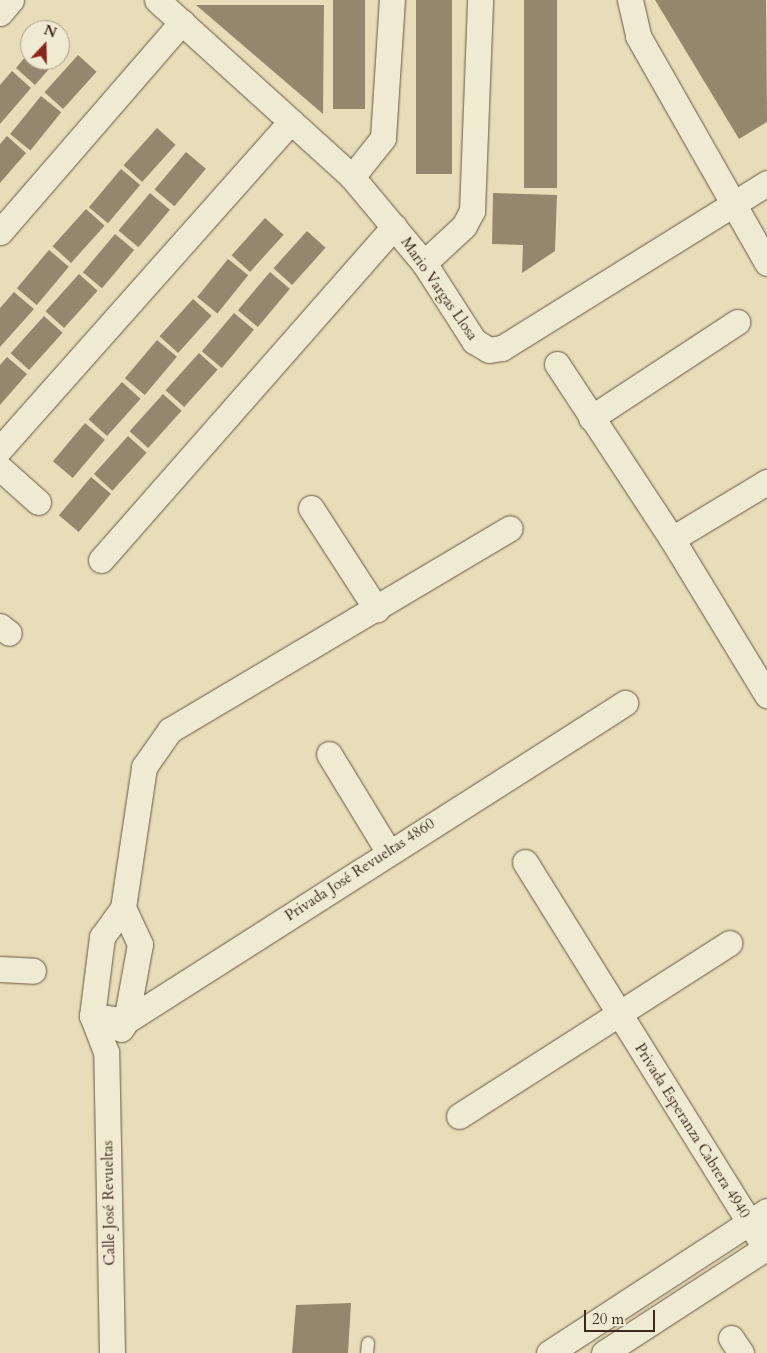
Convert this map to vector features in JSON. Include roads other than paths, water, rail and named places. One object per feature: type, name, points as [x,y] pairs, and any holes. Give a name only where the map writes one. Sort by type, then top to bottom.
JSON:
[{"type":"street","points":[[0,13],[11,0]]},
{"type":"street","name":"Mario Vargas Llosa","points":[[157,0],[352,177],[424,263],[474,341],[489,350],[502,348],[767,183]]},
{"type":"street","points":[[352,177],[383,138],[392,0]]},
{"type":"street","points":[[424,263],[464,226],[472,211],[480,0]]},
{"type":"street","points":[[630,0],[638,36],[731,206],[767,263]]},
{"type":"street","points":[[0,232],[182,22]]},
{"type":"street","points":[[0,449],[291,121]]},
{"type":"street","points":[[101,560],[394,226]]},
{"type":"street","points":[[591,418],[738,322]]},
{"type":"street","points":[[557,364],[672,539],[759,665],[767,695]]},
{"type":"street","points":[[0,468],[38,502]]},
{"type":"street","points":[[672,539],[767,482]]},
{"type":"street","points":[[311,508],[378,610],[510,528]]},
{"type":"street","name":"Calle José Revueltas","points":[[112,1353],[106,1052],[92,1016],[102,937],[123,908],[144,767],[170,730],[378,610]]},
{"type":"street","name":"Privada José Revueltas 4860","points":[[126,1021],[388,851],[625,703]]},
{"type":"street","points":[[330,754],[388,851]]},
{"type":"street","name":"Privada Esperanza Cabrera 4940","points":[[524,862],[620,1013],[758,1217],[766,1248]]},
{"type":"street","points":[[106,1052],[126,1021],[140,944],[123,908]]},
{"type":"street","points":[[459,1116],[728,943]]},
{"type":"street","points":[[0,969],[33,971]]},
{"type":"street","points":[[92,1016],[126,1021]]},
{"type":"street","points":[[549,1353],[758,1217]]},
{"type":"street","points":[[604,1353],[766,1248]]}]
